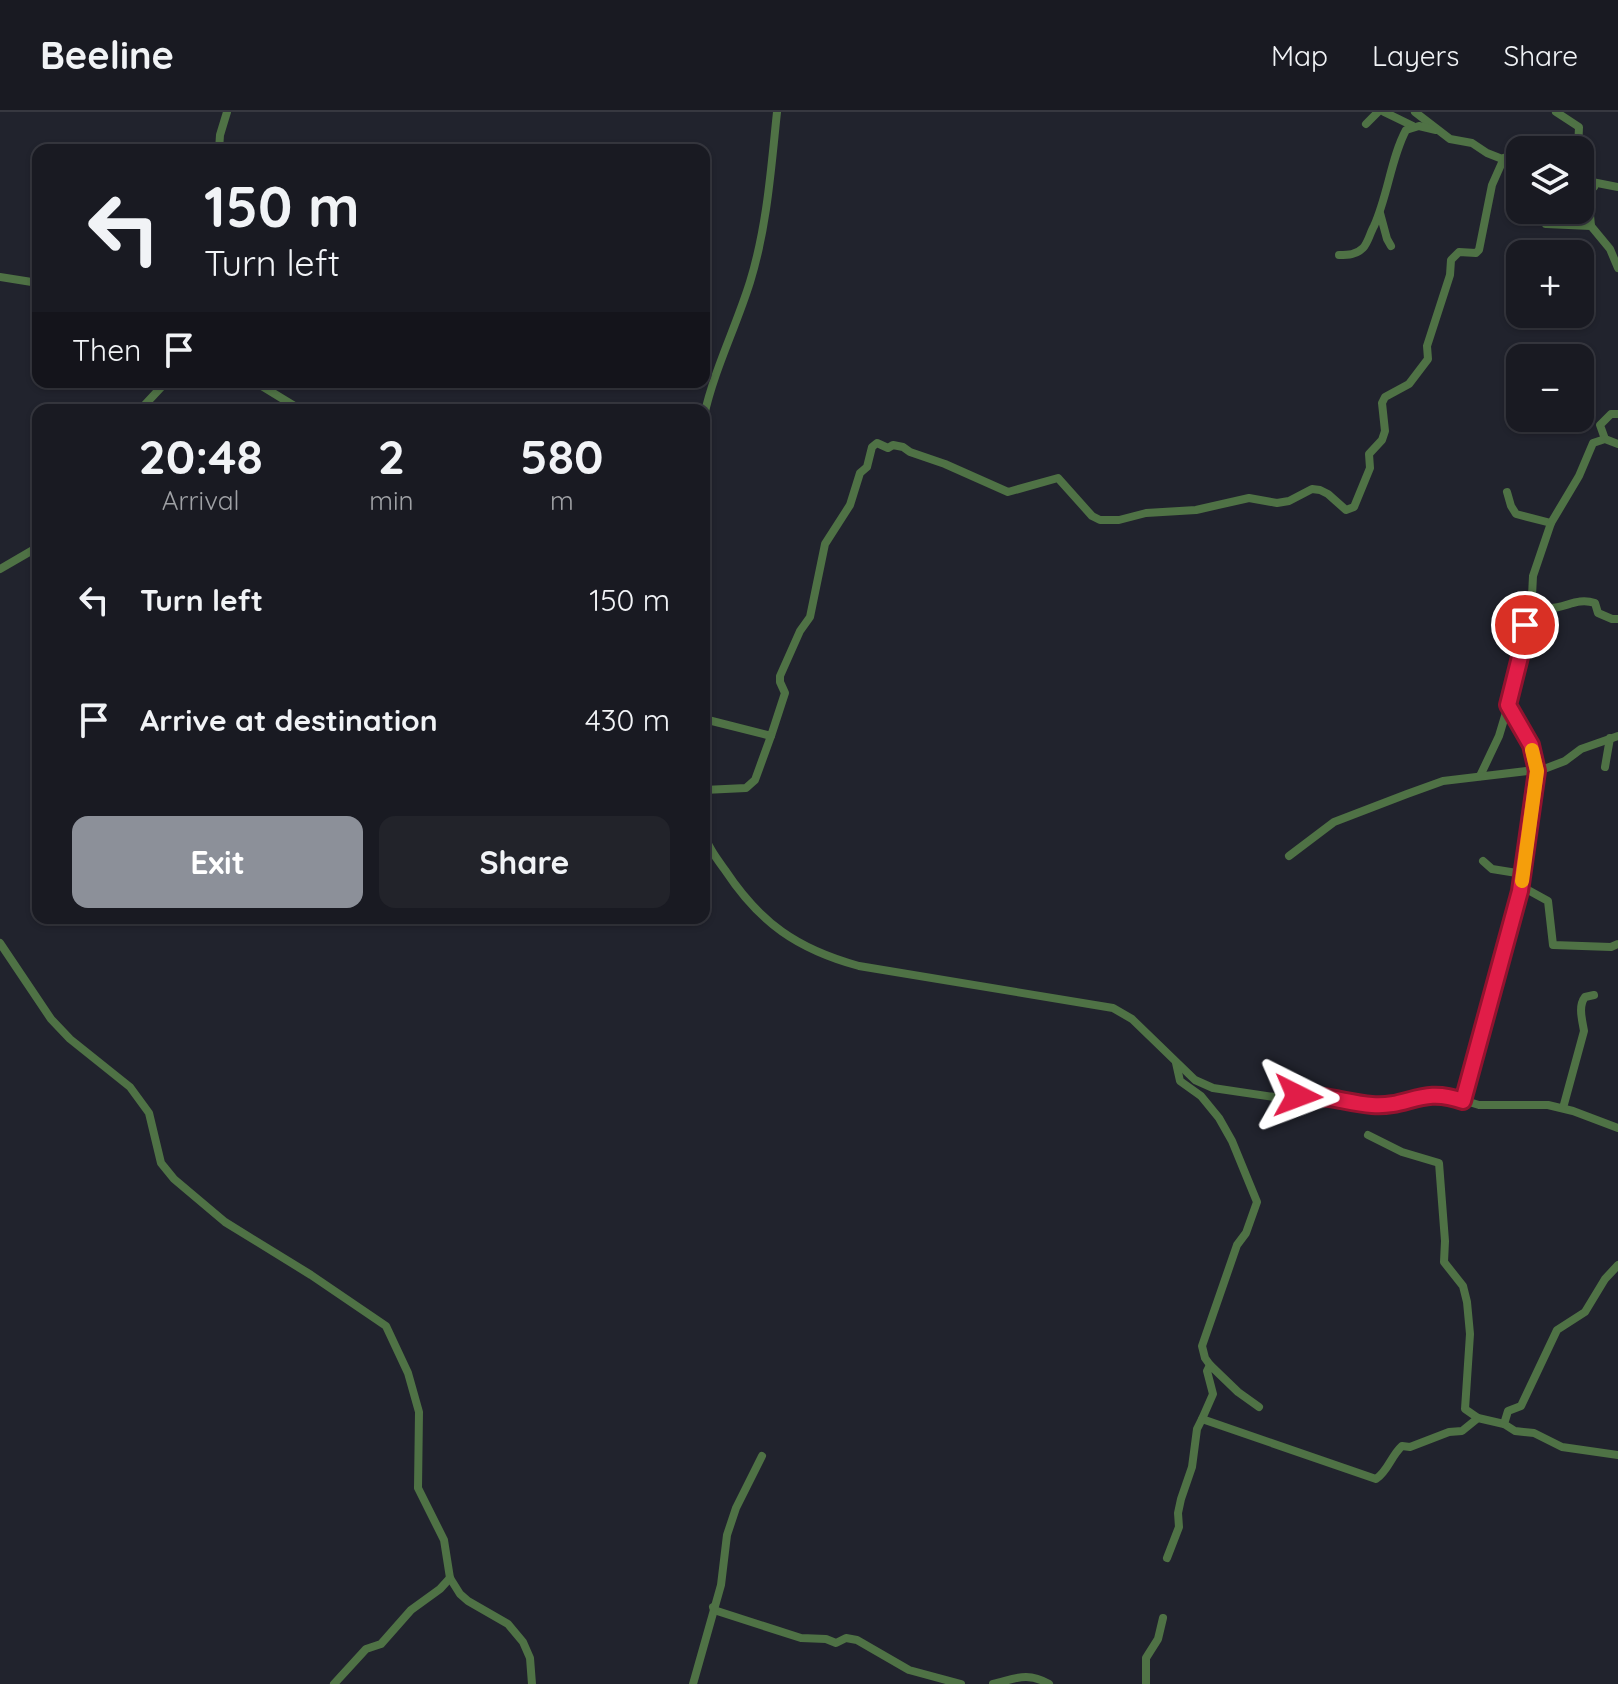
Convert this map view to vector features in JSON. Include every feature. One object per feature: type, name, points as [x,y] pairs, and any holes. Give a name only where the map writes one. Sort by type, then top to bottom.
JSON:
[{"type":"street","points":[[219,144],[227,112]]},
{"type":"street","points":[[708,404],[751,280],[768,199],[777,112]]},
{"type":"street","points":[[1366,124],[1381,112],[1413,126],[1436,130]]},
{"type":"street","points":[[710,790],[746,788],[755,780],[785,693],[780,676],[800,631],[810,617],[825,544],[850,505],[860,473],[867,467],[874,444],[888,448],[893,445],[903,447],[1008,492],[1058,478],[1092,516],[1100,520],[1196,510],[1249,498],[1277,503],[1289,501],[1312,489],[1328,494],[1342,509],[1354,507],[1370,468],[1369,454],[1382,440],[1385,431],[1382,403],[1385,397],[1409,384],[1428,359],[1427,346],[1450,275],[1451,260],[1459,252],[1476,253],[1479,250],[1492,185],[1504,158],[1487,153],[1472,143],[1450,139],[1415,112]]},
{"type":"street","points":[[1556,112],[1579,127],[1579,136]]},
{"type":"street","points":[[1339,255],[1353,255],[1363,249],[1380,213],[1402,138],[1406,130],[1413,126]]},
{"type":"street","points":[[1594,182],[1618,187]]},
{"type":"street","points":[[1380,213],[1391,246]]},
{"type":"street","points":[[1546,224],[1591,226],[1610,249],[1618,268]]},
{"type":"street","points":[[0,277],[32,282]]},
{"type":"street","points":[[146,404],[160,388]]},
{"type":"street","points":[[265,388],[291,404]]},
{"type":"street","points":[[1605,439],[1600,425],[1611,414],[1618,414]]},
{"type":"street","points":[[1480,776],[1499,736],[1508,705],[1531,601],[1533,576],[1551,523],[1579,476],[1593,443],[1605,439],[1618,444]]},
{"type":"street","points":[[1507,492],[1516,514],[1551,523]]},
{"type":"street","points":[[0,569],[32,550]]},
{"type":"street","points":[[1531,601],[1548,608],[1591,601],[1595,603],[1598,613],[1618,619]]},
{"type":"street","points":[[1463,1101],[1506,952],[1522,879],[1537,771],[1531,745],[1508,705]]},
{"type":"street","points":[[710,721],[771,736]]},
{"type":"street","points":[[1289,856],[1334,822],[1443,781],[1537,771],[1614,737]]},
{"type":"street","points":[[1605,767],[1614,737]]},
{"type":"street","points":[[710,846],[753,908],[780,932],[802,946],[859,966],[1113,1008],[1132,1019],[1195,1080],[1213,1088],[1281,1098],[1315,1095],[1373,1105],[1443,1094],[1479,1105],[1548,1105],[1618,1128]]},
{"type":"street","points":[[1483,861],[1496,870],[1522,879],[1528,890],[1548,901],[1553,945],[1611,947],[1618,944]]},
{"type":"street","points":[[0,943],[51,1019],[137,1096],[149,1113],[161,1163],[174,1179],[225,1222],[386,1326],[408,1373],[419,1412],[418,1488],[444,1540],[450,1578],[460,1594],[508,1624],[523,1642],[530,1658],[530,1682]]},
{"type":"street","points":[[1563,1108],[1584,1031],[1582,1001],[1594,995]]},
{"type":"street","points":[[1176,1063],[1180,1081],[1201,1096],[1219,1118],[1257,1202],[1246,1233],[1237,1245],[1202,1346],[1210,1365],[1259,1407]]},
{"type":"street","points":[[1368,1135],[1402,1152],[1439,1163],[1444,1262],[1463,1286],[1470,1334],[1465,1409],[1478,1418],[1504,1424],[1515,1431],[1534,1433],[1562,1447],[1618,1455]]},
{"type":"street","points":[[1504,1424],[1508,1411],[1521,1406],[1557,1330],[1585,1312],[1605,1279],[1618,1265]]},
{"type":"street","points":[[1167,1558],[1179,1527],[1181,1499],[1192,1467],[1197,1429],[1213,1394],[1207,1371],[1210,1365]]},
{"type":"street","points":[[1202,1419],[1376,1479],[1391,1456],[1402,1446],[1410,1447],[1449,1432],[1462,1431],[1478,1418]]},
{"type":"street","points":[[693,1684],[721,1585],[727,1535],[736,1508],[762,1456]]},
{"type":"street","points":[[334,1684],[366,1649],[381,1644],[411,1610],[450,1578]]},
{"type":"street","points":[[713,1607],[737,1619],[801,1638],[826,1639],[836,1643],[846,1638],[857,1640],[909,1670],[961,1684]]},
{"type":"street","points":[[1146,1684],[1146,1658],[1158,1639],[1163,1618]]},
{"type":"street","points":[[993,1684],[1018,1676],[1037,1678],[1049,1684]]},
{"type":"slow traffic","points":[[1522,881],[1537,771],[1532,750]]},
{"type":"route","points":[[1298,1096],[1315,1095],[1373,1105],[1443,1094],[1463,1101],[1506,952],[1528,841],[1537,771],[1531,745],[1508,705],[1525,625]]}]
